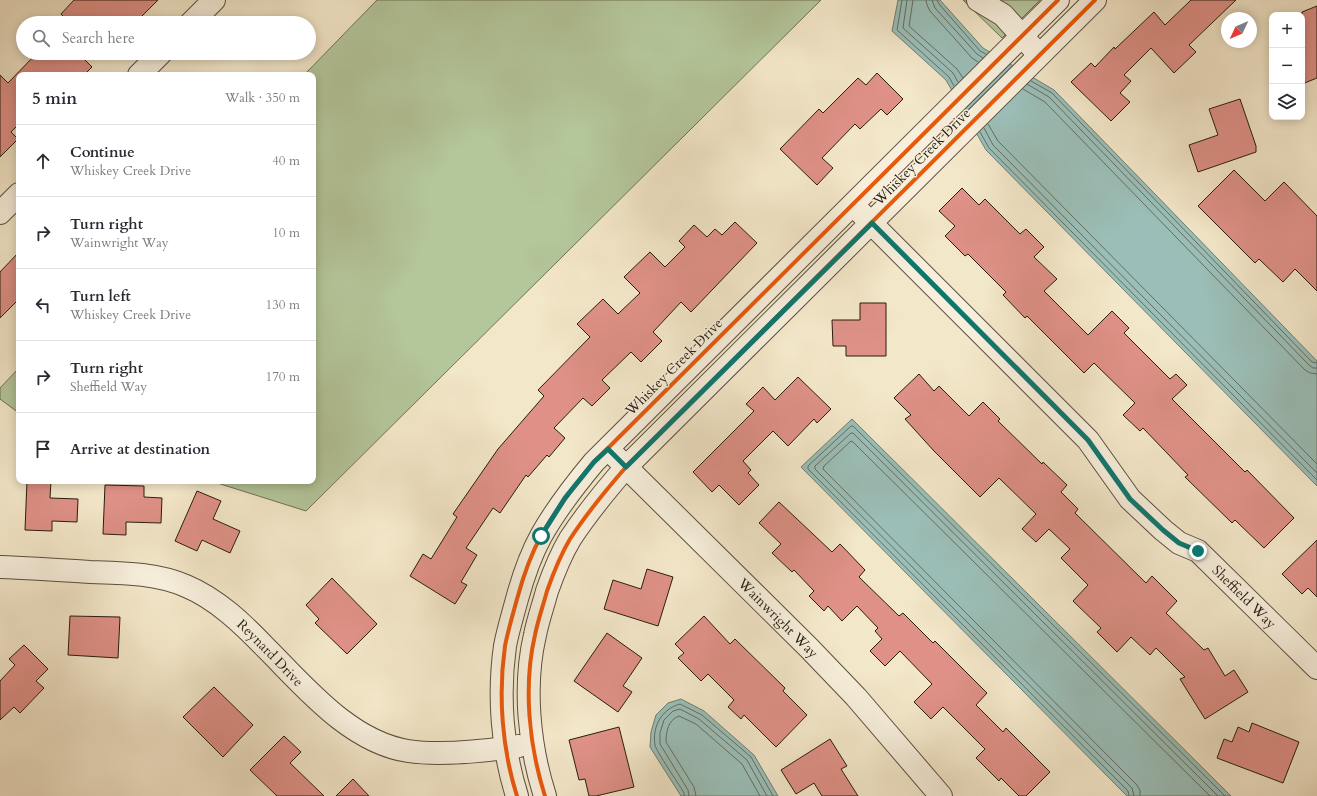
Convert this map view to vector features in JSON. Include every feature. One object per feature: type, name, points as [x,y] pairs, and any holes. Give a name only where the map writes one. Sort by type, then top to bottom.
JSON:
[{"type":"street","points":[[198,16],[214,0]]},
{"type":"street","name":"Whiskey Creek Drive","points":[[517,796],[506,748],[502,703],[505,646],[523,579],[541,536],[565,498],[594,462],[1058,0]]},
{"type":"street","name":"Whiskey Creek Drive","points":[[545,796],[539,778],[532,744],[530,719],[529,678],[534,636],[550,584],[570,540],[596,502],[626,467],[1095,0]]},
{"type":"street","points":[[985,2],[1003,15],[1016,42],[1035,60]]},
{"type":"street","points":[[142,72],[154,60]]},
{"type":"street","points":[[0,213],[16,197]]},
{"type":"street","name":"Sheffield Way","points":[[853,204],[1088,440],[1130,499],[1179,543],[1198,551],[1317,668]]},
{"type":"street","name":"Wainwright Way","points":[[608,449],[809,648],[856,697],[940,796]]},
{"type":"street","name":"Reynard Drive","points":[[0,567],[131,574],[159,577],[186,586],[210,599],[228,612],[246,628],[321,704],[341,720],[363,734],[385,744],[406,750],[429,753],[506,748],[532,744]]},
{"type":"green space","points":[[377,0],[821,0],[306,511],[220,484],[316,484],[316,72],[307,72]]},
{"type":"green space","points":[[963,0],[1040,0],[1002,38]]},
{"type":"green space","points":[[16,371],[16,411],[0,399],[0,388]]},
{"type":"water","points":[[898,0],[940,0],[983,48],[1054,90],[1317,361],[1317,486],[986,150],[946,80],[892,31]]},
{"type":"water","points":[[852,419],[1231,796],[1127,796],[801,467]]},
{"type":"water","points":[[681,699],[704,711],[754,755],[778,796],[681,796],[650,747],[651,732],[656,715],[668,703]]},
{"type":"building","points":[[74,0],[158,0],[142,16],[63,16],[61,14]]},
{"type":"building","points":[[1191,0],[1236,0],[1223,12],[1221,12],[1221,14],[1189,45],[1196,52],[1174,73],[1151,48],[1124,75],[1131,81],[1120,93],[1130,102],[1111,121],[1071,82],[1091,63],[1095,67],[1114,47],[1115,49],[1154,12],[1165,25]]},
{"type":"building","points":[[1317,6],[1317,78],[1305,83],[1305,12],[1302,12]]},
{"type":"building","points":[[30,60],[85,60],[92,67],[87,72],[19,72]]},
{"type":"building","points":[[877,73],[903,99],[887,115],[881,109],[860,129],[855,124],[822,158],[833,168],[817,185],[780,149],[819,109],[823,113],[858,78],[866,85]]},
{"type":"building","points":[[0,75],[8,83],[16,75],[16,127],[11,132],[16,137],[16,141],[0,157]]},
{"type":"building","points":[[1240,99],[1256,146],[1256,152],[1198,172],[1189,145],[1218,135],[1209,109]]},
{"type":"building","points":[[1234,170],[1265,201],[1284,182],[1317,216],[1317,291],[1295,269],[1283,282],[1259,259],[1255,263],[1198,206]]},
{"type":"building","points":[[962,188],[979,205],[985,199],[1020,234],[1026,229],[1044,247],[1034,257],[1057,279],[1044,291],[1088,335],[1112,311],[1129,328],[1124,333],[1170,379],[1176,374],[1187,385],[1172,399],[1245,472],[1247,470],[1294,518],[1264,548],[1235,520],[1232,523],[1185,477],[1188,475],[1143,428],[1140,431],[1123,415],[1135,403],[1094,363],[1084,373],[1027,316],[1025,318],[1003,295],[1006,292],[968,254],[965,256],[945,236],[955,226],[939,211]]},
{"type":"building","points":[[735,222],[757,243],[691,312],[681,302],[653,332],[662,341],[641,362],[631,352],[602,380],[610,388],[592,406],[583,398],[554,428],[565,438],[549,457],[547,455],[528,477],[526,475],[500,513],[493,508],[466,548],[477,555],[461,582],[467,585],[455,604],[410,576],[423,554],[431,559],[457,517],[453,514],[498,449],[544,396],[538,390],[590,337],[577,324],[603,299],[618,314],[640,293],[624,277],[650,252],[665,267],[685,247],[679,241],[694,225],[707,237],[715,229],[722,235]]},
{"type":"building","points":[[16,255],[16,302],[0,318],[0,272]]},
{"type":"building","points":[[860,303],[886,303],[886,356],[846,356],[846,346],[833,346],[832,320],[860,320]]},
{"type":"building","points":[[919,374],[934,391],[939,386],[969,416],[983,402],[1000,419],[998,421],[1042,464],[1043,462],[1067,485],[1061,492],[1078,509],[1075,513],[1146,583],[1152,576],[1177,601],[1166,613],[1204,650],[1208,648],[1225,676],[1234,670],[1248,692],[1205,719],[1180,679],[1185,677],[1156,648],[1150,655],[1131,637],[1117,652],[1097,632],[1101,628],[1073,601],[1088,585],[1061,558],[1070,549],[1049,529],[1036,542],[1022,529],[1036,514],[999,478],[980,497],[934,451],[905,419],[911,415],[894,398]]},
{"type":"building","points":[[798,377],[831,409],[817,423],[814,419],[788,446],[773,431],[743,461],[751,470],[748,473],[759,485],[739,505],[719,485],[712,492],[693,472],[754,411],[746,404],[763,387],[775,400]]},
{"type":"building","points":[[27,484],[51,484],[50,498],[78,499],[77,522],[52,521],[52,531],[25,530]]},
{"type":"building","points":[[105,485],[144,486],[144,497],[162,498],[161,523],[126,522],[126,535],[103,534]]},
{"type":"building","points":[[197,491],[221,501],[213,519],[240,531],[230,553],[202,540],[197,551],[175,541]]},
{"type":"building","points":[[779,502],[832,552],[840,544],[865,570],[859,577],[899,616],[903,613],[933,643],[935,641],[987,693],[976,705],[1003,732],[1006,728],[1050,772],[1026,796],[1019,796],[1001,778],[999,781],[976,758],[985,749],[943,707],[931,719],[914,702],[932,684],[900,651],[885,666],[870,651],[882,639],[875,631],[878,628],[857,606],[842,621],[828,606],[824,611],[809,596],[814,591],[794,570],[792,572],[772,553],[781,544],[759,523]]},
{"type":"building","points":[[1317,540],[1317,597],[1308,588],[1302,594],[1282,574]]},
{"type":"building","points":[[647,569],[673,577],[658,626],[604,609],[613,580],[641,589]]},
{"type":"building","points":[[332,578],[377,624],[347,654],[315,623],[319,619],[306,605]]},
{"type":"building","points":[[70,616],[120,617],[118,658],[68,655]]},
{"type":"building","points":[[704,616],[730,644],[735,639],[785,688],[783,691],[807,715],[776,747],[744,715],[741,719],[728,707],[734,700],[708,674],[701,681],[678,658],[684,653],[675,644]]},
{"type":"building","points":[[607,633],[642,658],[623,686],[632,692],[618,712],[574,681]]},
{"type":"building","points":[[24,645],[48,669],[36,681],[44,688],[20,713],[14,707],[0,720],[0,681],[15,665],[9,659]]},
{"type":"building","points":[[214,687],[253,725],[223,757],[183,717]]},
{"type":"building","points":[[1252,723],[1299,742],[1283,783],[1217,758],[1224,739],[1232,742],[1238,727],[1249,732]]},
{"type":"building","points":[[619,727],[634,787],[596,796],[589,796],[585,779],[579,780],[569,740]]},
{"type":"building","points":[[284,736],[301,752],[290,763],[324,796],[277,796],[250,770]]},
{"type":"building","points":[[830,739],[847,766],[841,769],[858,796],[822,796],[814,783],[796,794],[781,770]]},
{"type":"building","points":[[353,779],[369,796],[336,796]]},
{"type":"cycle path","points":[[517,796],[508,760],[503,722],[502,684],[505,646],[519,591],[530,559],[541,536],[559,507],[594,462],[1058,0]]},
{"type":"cycle path","points":[[545,796],[539,777],[532,737],[529,695],[531,655],[549,584],[563,551],[576,529],[626,467],[1095,0]]},
{"type":"route","points":[[541,536],[565,498],[594,462],[608,449],[626,467],[872,223],[1088,440],[1130,499],[1179,543],[1198,551]]}]
